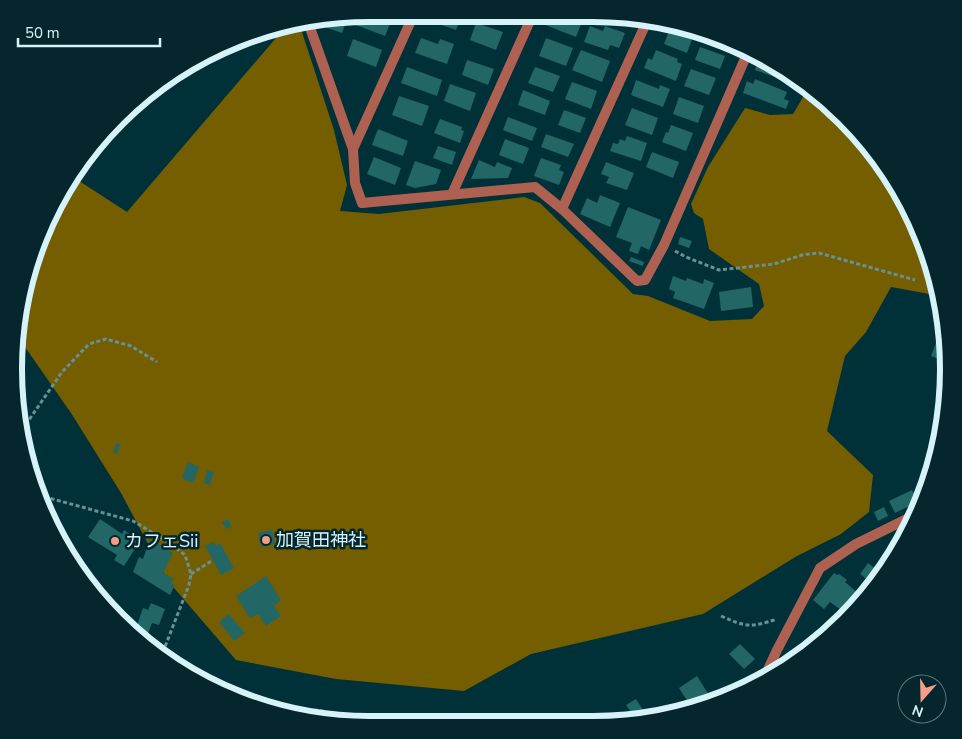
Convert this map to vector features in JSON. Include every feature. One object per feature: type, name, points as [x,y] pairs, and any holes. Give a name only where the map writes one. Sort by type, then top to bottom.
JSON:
[{"type":"street","points":[[353,150],[410,22]]},
{"type":"street","points":[[452,194],[528,22]]},
{"type":"street","points":[[562,209],[645,26]]},
{"type":"street","points":[[310,28],[353,150],[355,182],[362,203],[535,187],[562,209],[637,281],[645,280],[664,244],[745,58]]},
{"type":"street","points":[[769,668],[820,568],[856,544],[905,520]]},
{"type":"path","points":[[664,244],[686,257],[719,270],[774,264],[802,255],[819,253],[915,280]]},
{"type":"path","points":[[27,423],[62,372],[89,344],[106,339],[131,346],[157,362]]},
{"type":"path","points":[[47,498],[132,521],[165,540],[185,555],[191,574],[190,585],[164,649]]},
{"type":"path","points":[[191,574],[213,560]]},
{"type":"path","points":[[720,616],[749,626],[796,613]]},
{"type":"path","points":[[309,711],[318,710],[334,715]]},
{"type":"shaded area","points":[[301,29],[334,130],[347,185],[340,211],[379,214],[524,197],[540,203],[633,294],[648,296],[710,321],[752,319],[764,306],[759,284],[709,249],[703,219],[694,213],[691,204],[708,167],[745,108],[770,115],[793,114],[805,94],[838,124],[868,158],[881,177],[904,216],[913,237],[931,294],[891,287],[866,332],[845,356],[827,431],[873,475],[869,512],[841,534],[797,556],[703,614],[531,654],[464,691],[336,679],[236,660],[168,581],[121,493],[71,413],[23,344],[29,302],[41,258],[58,216],[79,181],[127,212],[279,34]]},
{"type":"building","points":[[391,22],[385,36],[356,25],[357,23]]},
{"type":"building","points":[[433,22],[459,22],[456,30]]},
{"type":"building","points":[[544,22],[582,22],[576,37],[543,24]]},
{"type":"building","points":[[346,23],[342,33],[322,26],[324,25]]},
{"type":"building","points":[[476,23],[503,32],[496,50],[470,40]]},
{"type":"building","points":[[590,26],[603,31],[605,26],[625,33],[619,48],[610,45],[608,50],[584,42]]},
{"type":"building","points":[[669,31],[693,37],[687,53],[664,44]]},
{"type":"building","points":[[421,38],[438,44],[440,39],[454,44],[447,64],[415,53]]},
{"type":"building","points":[[546,38],[573,48],[566,66],[539,56]]},
{"type":"building","points":[[353,39],[382,50],[376,67],[347,56]]},
{"type":"building","points":[[700,47],[725,56],[720,69],[695,60]]},
{"type":"building","points":[[581,50],[610,61],[602,82],[572,70]]},
{"type":"building","points":[[656,50],[678,59],[677,62],[682,64],[676,81],[644,68],[648,58],[652,60]]},
{"type":"building","points":[[467,60],[494,69],[488,85],[462,75]]},
{"type":"building","points":[[757,64],[783,79],[755,70]]},
{"type":"building","points":[[407,67],[442,80],[437,96],[401,83]]},
{"type":"building","points":[[535,67],[560,76],[553,92],[528,83]]},
{"type":"building","points":[[691,69],[716,78],[709,95],[684,86]]},
{"type":"building","points":[[755,79],[787,92],[784,99],[789,101],[786,109],[743,93],[747,81],[753,84]]},
{"type":"building","points":[[636,80],[659,89],[660,85],[670,89],[663,107],[631,95]]},
{"type":"building","points":[[572,82],[597,91],[591,109],[565,99]]},
{"type":"building","points":[[450,84],[476,93],[470,111],[444,101]]},
{"type":"building","points":[[523,90],[550,101],[545,115],[518,105]]},
{"type":"building","points":[[399,96],[429,106],[422,126],[392,115]]},
{"type":"building","points":[[679,97],[704,106],[698,123],[673,114]]},
{"type":"building","points":[[632,108],[658,118],[652,135],[625,125]]},
{"type":"building","points":[[564,110],[586,118],[580,133],[558,125]]},
{"type":"building","points":[[508,117],[537,128],[532,141],[503,130]]},
{"type":"building","points":[[440,119],[462,127],[461,130],[464,131],[460,143],[434,133]]},
{"type":"building","points":[[671,125],[693,133],[686,151],[662,142]]},
{"type":"building","points":[[378,129],[408,141],[403,156],[372,145]]},
{"type":"building","points":[[546,134],[574,144],[568,157],[541,147]]},
{"type":"building","points":[[627,136],[647,143],[641,161],[610,151],[613,143],[618,144],[620,139],[625,141]]},
{"type":"building","points":[[505,139],[529,148],[523,164],[499,155]]},
{"type":"building","points":[[438,146],[456,152],[452,165],[433,158]]},
{"type":"building","points":[[652,152],[679,162],[673,178],[646,167]]},
{"type":"building","points":[[374,157],[401,168],[395,185],[367,174]]},
{"type":"building","points":[[541,158],[561,165],[559,170],[564,172],[559,185],[534,176]]},
{"type":"building","points":[[479,160],[495,167],[497,162],[512,168],[508,178],[471,179]]},
{"type":"building","points":[[415,161],[441,170],[436,184],[415,188],[406,185]]},
{"type":"building","points":[[606,162],[634,173],[627,190],[606,183],[609,177],[601,174]]},
{"type":"building","points":[[600,195],[620,203],[610,227],[580,214],[587,198],[597,203]]},
{"type":"building","points":[[628,207],[661,220],[649,250],[641,246],[638,254],[629,251],[632,243],[616,237]]},
{"type":"building","points":[[680,237],[692,241],[689,248],[678,244]]},
{"type":"building","points":[[631,257],[644,262],[643,266],[629,261]]},
{"type":"building","points":[[673,276],[686,281],[687,278],[703,284],[704,279],[714,283],[704,309],[673,298],[675,292],[669,289]]},
{"type":"building","points":[[751,287],[753,307],[721,311],[719,292]]},
{"type":"building","points":[[937,340],[938,340],[940,359],[931,356]]},
{"type":"building","points":[[116,443],[120,444],[117,454],[113,453]]},
{"type":"building","points":[[188,462],[199,467],[193,483],[182,478]]},
{"type":"building","points":[[207,470],[214,472],[210,485],[204,483]]},
{"type":"building","points":[[912,490],[915,496],[912,505],[895,513],[889,501]]},
{"type":"building","points":[[884,507],[888,516],[878,521],[874,512]]},
{"type":"building","points":[[100,519],[122,534],[124,530],[140,541],[124,566],[114,560],[117,555],[88,537]]},
{"type":"building","points":[[228,519],[231,527],[226,529],[222,522]]},
{"type":"building","points":[[272,530],[275,544],[261,547],[258,533]]},
{"type":"building","points":[[150,539],[173,553],[163,573],[174,579],[171,583],[175,585],[170,595],[133,572],[139,557],[143,559]]},
{"type":"building","points":[[214,542],[216,546],[220,543],[234,568],[221,575],[205,546]]},
{"type":"building","points":[[868,563],[876,569],[868,580],[860,574]]},
{"type":"building","points":[[834,573],[847,580],[845,582],[858,593],[842,611],[830,602],[824,609],[813,600]]},
{"type":"building","points":[[266,576],[281,600],[274,606],[281,616],[266,626],[258,614],[250,618],[236,596]]},
{"type":"building","points":[[151,603],[165,609],[159,625],[152,623],[147,635],[137,626],[143,608],[148,610]]},
{"type":"building","points":[[229,614],[245,633],[234,641],[219,622]]},
{"type":"building","points":[[740,644],[755,659],[744,669],[729,654]]},
{"type":"building","points":[[697,676],[710,696],[689,703],[679,688]]},
{"type":"building","points":[[636,699],[645,713],[627,715],[631,712],[626,705]]},
{"type":"place","name":"加賀田神社","points":[[266,540]]},
{"type":"place","name":"カフェSii","points":[[115,541]]}]
